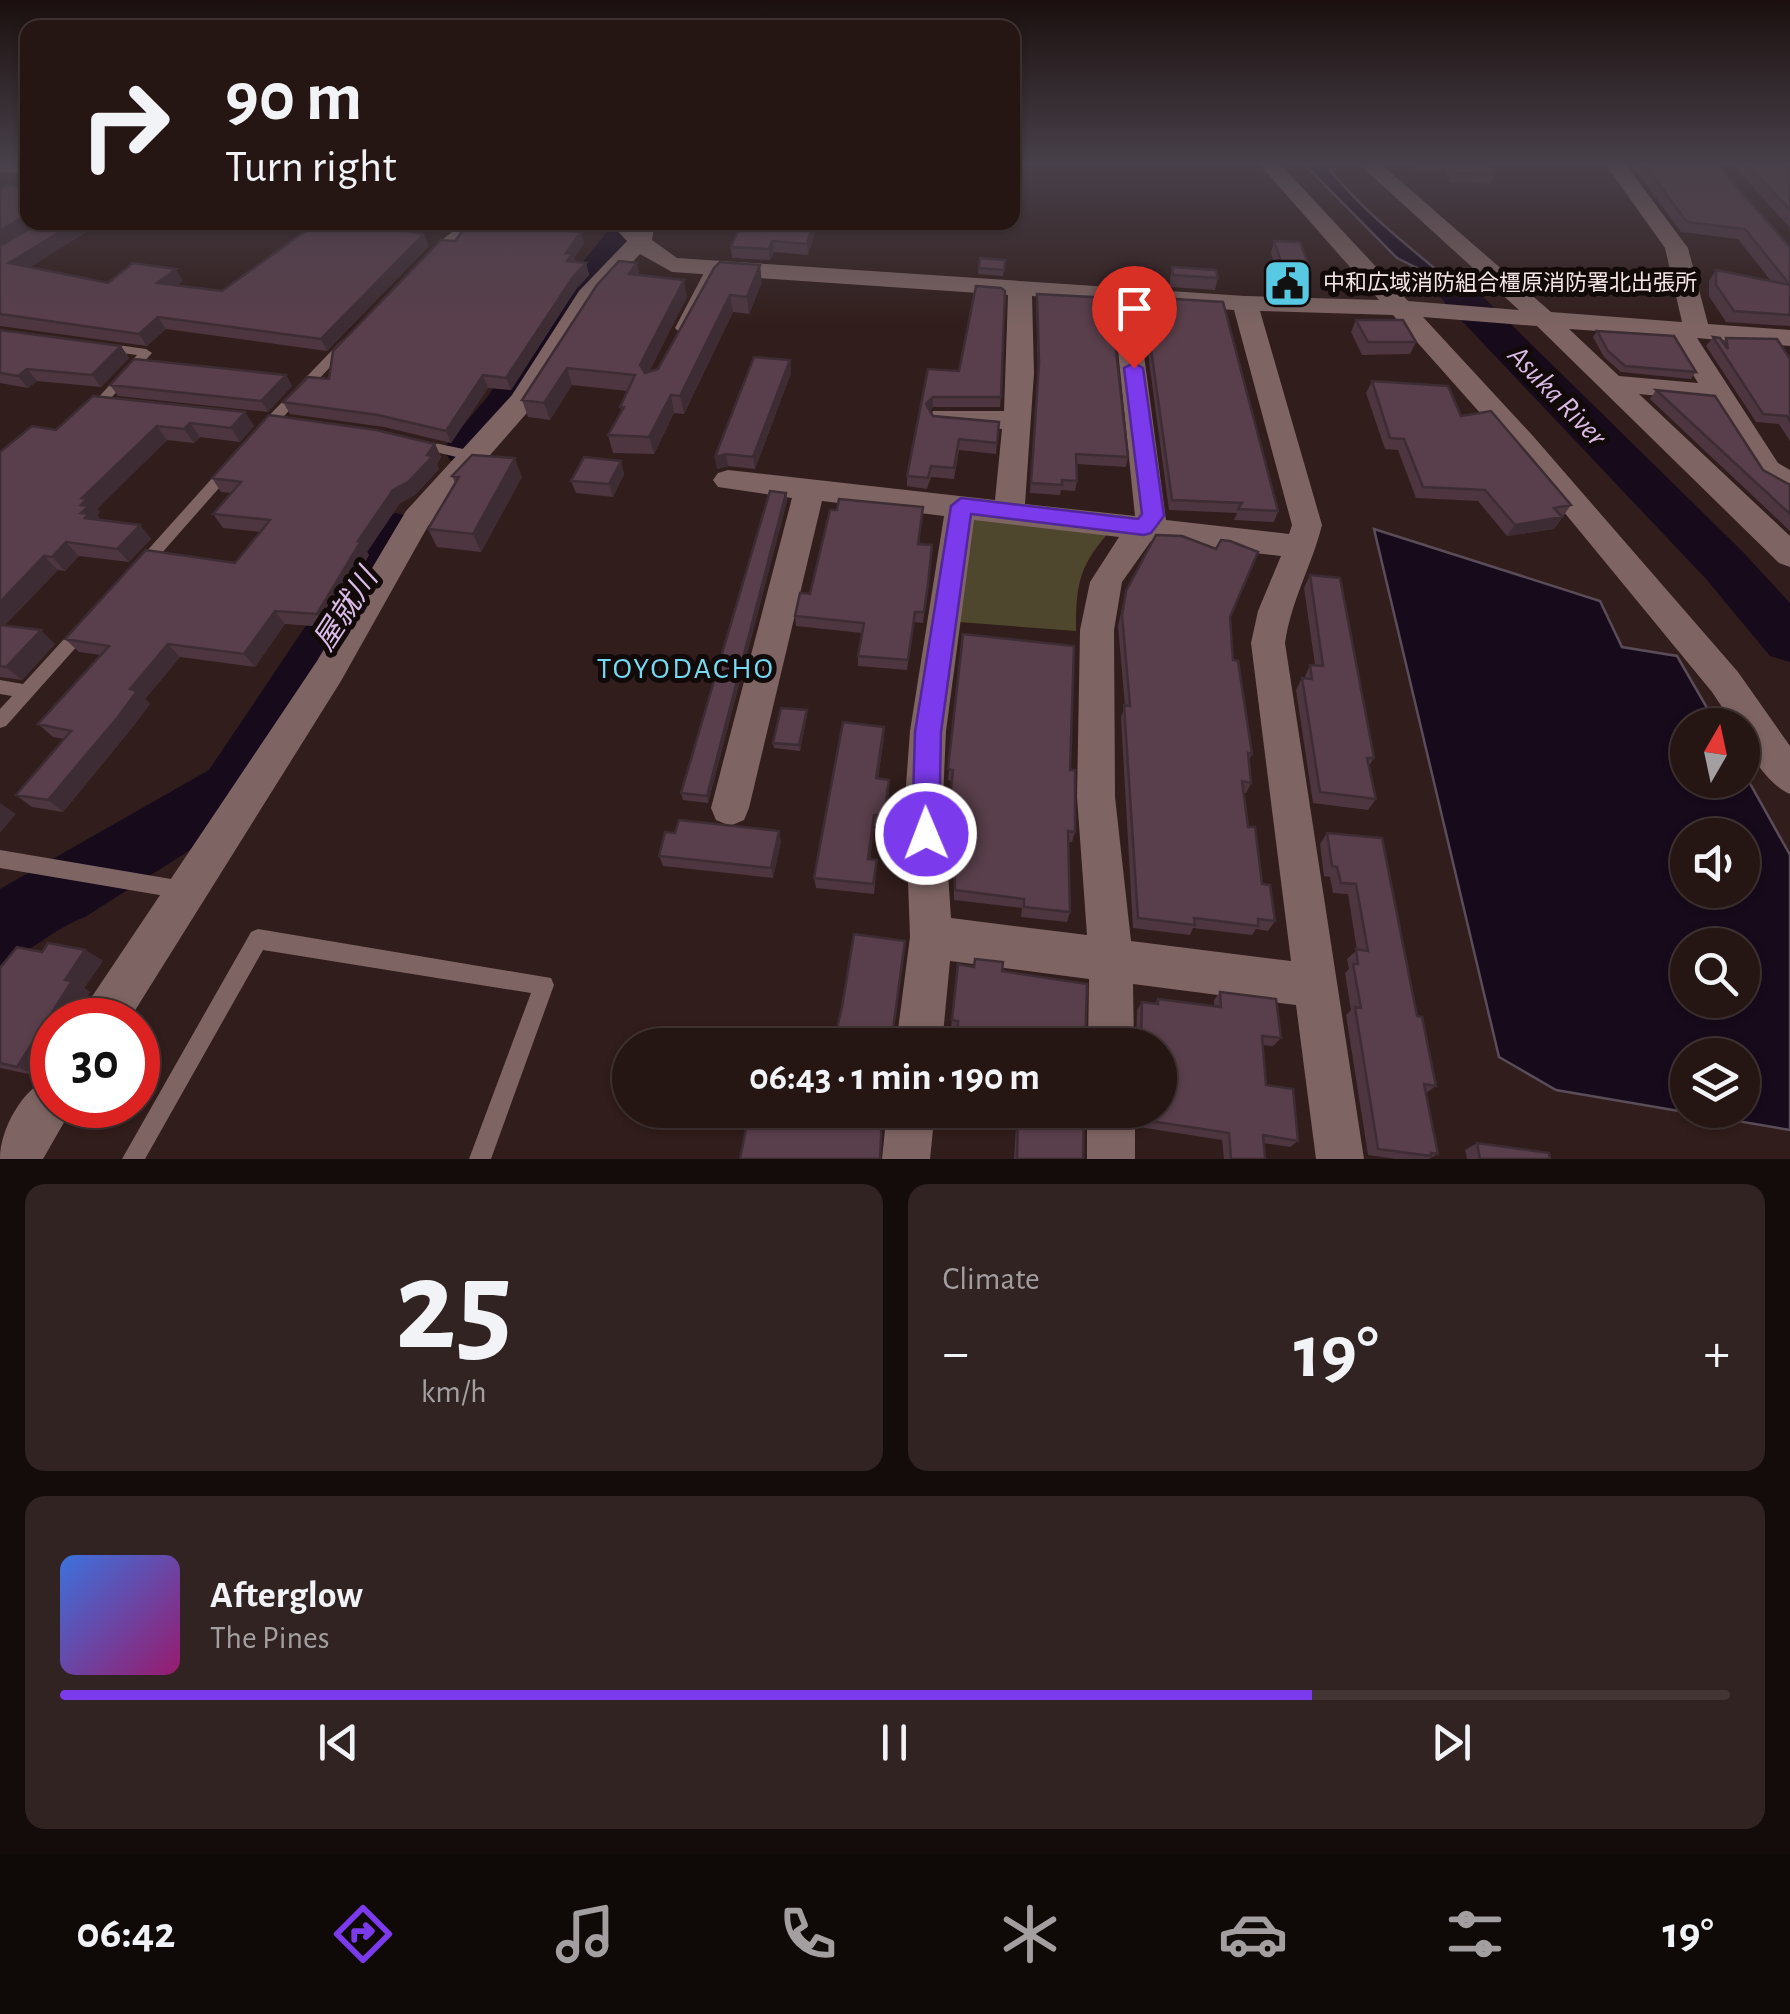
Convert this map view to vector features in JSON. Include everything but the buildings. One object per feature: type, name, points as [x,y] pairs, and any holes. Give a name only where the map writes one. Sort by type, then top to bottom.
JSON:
[{"type":"street","points":[[1321,219],[1523,443],[1712,667],[1790,778]]},
{"type":"street","points":[[1429,219],[1790,554]]},
{"type":"street","points":[[1655,219],[1676,248],[1687,329],[1719,393],[1768,470],[1790,484]]},
{"type":"street","points":[[117,998],[329,671],[417,518],[464,454],[522,401],[632,230]]},
{"type":"street","points":[[634,230],[654,255],[672,265],[711,269],[1246,303],[1404,308],[1790,338]]},
{"type":"street","points":[[1009,510],[1017,420],[1020,289]]},
{"type":"street","points":[[1111,1028],[1112,961],[1096,797],[1098,630],[1106,582],[1153,516],[1124,295]]},
{"type":"street","points":[[1246,303],[1306,525],[1302,547],[1282,586],[1268,643],[1340,1159]]},
{"type":"street","points":[[1620,384],[1719,393]]},
{"type":"street","points":[[943,417],[1017,420]]},
{"type":"street","points":[[728,480],[1302,547]]},
{"type":"street","points":[[730,808],[810,488]]},
{"type":"street","points":[[921,1028],[931,937],[924,799],[927,748],[961,506]]},
{"type":"street","points":[[931,937],[1316,986]]},
{"type":"street","points":[[15,1159],[34,1128]]},
{"type":"street","points":[[906,1159],[909,1128]]},
{"type":"street","points":[[1111,1128],[1111,1159]]},
{"type":"lane","points":[[426,260],[462,230]]},
{"type":"lane","points":[[678,335],[711,269]]},
{"type":"lane","points":[[257,436],[360,328]]},
{"type":"lane","points":[[91,346],[146,353],[102,400],[125,405]]},
{"type":"lane","points":[[252,419],[289,424]]},
{"type":"lane","points":[[397,440],[464,454]]},
{"type":"lane","points":[[124,585],[244,451]]},
{"type":"lane","points":[[0,721],[98,614]]},
{"type":"lane","points":[[0,687],[27,692]]},
{"type":"lane","points":[[0,859],[185,890]]},
{"type":"lane","points":[[140,1158],[258,939],[544,986],[480,1159]]},
{"type":"shaded area","points":[[1359,219],[1377,219],[1489,316],[1512,339],[1504,352],[1435,277],[1397,258]]},
{"type":"shaded area","points":[[969,512],[1112,529],[1086,564],[1077,600],[1076,631],[959,622]]},
{"type":"shaded area","points":[[1374,529],[1600,601],[1622,647],[1677,656],[1707,708],[1670,708],[1670,798],[1758,798],[1790,855],[1790,1130],[1760,1125],[1760,1038],[1670,1038],[1670,1109],[1556,1090],[1499,1057]]},
{"type":"waterway","name":"屋就川","points":[[466,449],[506,404],[550,330],[629,230]]},
{"type":"waterway","name":"Asuka River","points":[[1459,295],[1725,566],[1790,640]]},
{"type":"waterway","name":"屋就川","points":[[0,931],[37,902],[61,894],[231,790],[396,531]]},
{"type":"place","name":"中和広域消防組合橿原消防署北出張所","points":[[1288,283]]},
{"type":"district","name":"TOYODACHO","points":[[686,669]]},
{"type":"route","points":[[926,834],[928,732],[961,506],[1144,527],[1153,516],[1134,368]]}]
